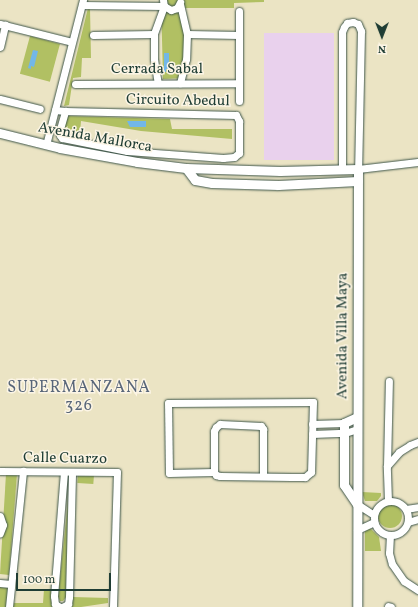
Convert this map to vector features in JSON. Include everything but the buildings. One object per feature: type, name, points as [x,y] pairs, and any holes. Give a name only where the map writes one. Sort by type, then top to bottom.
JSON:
[{"type":"main road","name":"Avenida Mallorca","points":[[0,133],[46,145],[137,162],[186,168],[280,171],[358,169]]},
{"type":"main road","points":[[186,168],[195,180],[212,183],[278,185],[358,181]]},
{"type":"main road","name":"Avenida Villa Maya","points":[[358,169],[358,607]]},
{"type":"main road","points":[[357,417],[344,423],[344,485],[358,504]]},
{"type":"street","points":[[46,145],[82,2],[164,3]]},
{"type":"street","points":[[164,3],[168,9],[174,10],[180,2]]},
{"type":"street","points":[[180,2],[187,34],[186,59],[180,83]]},
{"type":"street","points":[[158,83],[154,59],[154,34],[164,3]]},
{"type":"street","points":[[239,11],[239,101]]},
{"type":"street","points":[[342,169],[342,32],[347,23],[353,22],[358,24],[361,31],[358,169],[418,162]]},
{"type":"street","points":[[0,47],[3,24],[72,42]]},
{"type":"street","points":[[93,35],[154,34]]},
{"type":"street","points":[[187,34],[239,35]]},
{"type":"street","name":"Cerrada Sabal","points":[[75,84],[239,83]]},
{"type":"street","points":[[0,99],[40,109]]},
{"type":"street","name":"Circuito Abedul","points":[[55,110],[236,115],[239,121],[239,152],[234,157],[222,158],[135,151],[62,138],[60,135],[60,130],[65,111]]},
{"type":"street","points":[[388,501],[389,381]]},
{"type":"street","points":[[313,402],[312,424],[311,472],[309,475],[220,476],[214,472],[168,473],[168,403],[313,402]]},
{"type":"street","points":[[312,424],[344,423]]},
{"type":"street","points":[[214,472],[214,431],[216,427],[220,424],[256,425],[261,426],[264,429],[264,476]]},
{"type":"street","points":[[312,434],[345,433],[357,429]]},
{"type":"street","points":[[388,466],[399,452],[418,442]]},
{"type":"street","name":"Calle Cuarzo","points":[[0,471],[117,472],[113,606],[104,607]]},
{"type":"street","points":[[9,607],[23,471]]},
{"type":"street","points":[[64,472],[54,596],[55,604],[61,607],[68,604],[69,597],[72,472]]},
{"type":"street","points":[[358,504],[374,518],[380,531],[390,535],[395,535],[403,530],[408,522],[406,509],[398,502],[388,501],[379,506],[374,518],[358,530]]},
{"type":"street","points":[[406,509],[418,507]]},
{"type":"street","points":[[0,516],[3,525],[0,533]]},
{"type":"street","points":[[408,522],[418,519]]},
{"type":"street","points":[[390,535],[389,554],[392,564],[404,581],[418,590]]},
{"type":"street","points":[[0,583],[11,584]]},
{"type":"shaded area","points":[[264,33],[334,33],[334,160],[264,160]]},
{"type":"green space","points":[[161,0],[264,0],[264,2],[234,3],[234,8],[183,8],[186,78],[163,79]],"holes":[[[164,53],[169,53],[169,69],[166,69]]]},
{"type":"green space","points":[[88,8],[90,8],[91,58],[82,58],[81,77],[73,78],[69,105],[64,106]]},
{"type":"green space","points":[[30,36],[60,44],[50,82],[20,74]]},
{"type":"green space","points":[[67,116],[170,119],[172,129],[232,129],[232,139],[141,131],[81,121],[80,134],[62,131]],"holes":[[[146,122],[146,127],[130,127],[130,124]]]},
{"type":"green space","points":[[6,474],[17,474],[9,575],[0,574]]},
{"type":"green space","points":[[78,474],[94,475],[93,484],[77,483]]},
{"type":"green space","points":[[362,492],[381,493],[381,496],[377,501],[365,501]]},
{"type":"green space","points":[[68,501],[66,597],[63,601],[60,601],[58,597]]},
{"type":"green space","points":[[390,504],[399,507],[402,516],[399,525],[390,528],[381,525],[378,516],[381,507]]},
{"type":"green space","points":[[369,527],[379,537],[381,551],[365,551],[365,531]]},
{"type":"green space","points":[[0,587],[8,588],[6,607],[0,607]]},
{"type":"green space","points":[[44,589],[53,589],[59,607],[11,607],[11,603],[43,603]]},
{"type":"green space","points":[[73,597],[108,598],[108,603],[81,607],[67,607],[70,605]]},
{"type":"water","points":[[33,50],[38,51],[34,67],[31,66],[31,69],[28,68]]},
{"type":"water","points":[[164,53],[169,53],[169,69],[166,69],[166,72],[164,72]]},
{"type":"water","points":[[127,121],[146,121],[146,127],[130,127]]},
{"type":"district","name":"SUPERMANZANA 326","points":[[79,397]]}]
